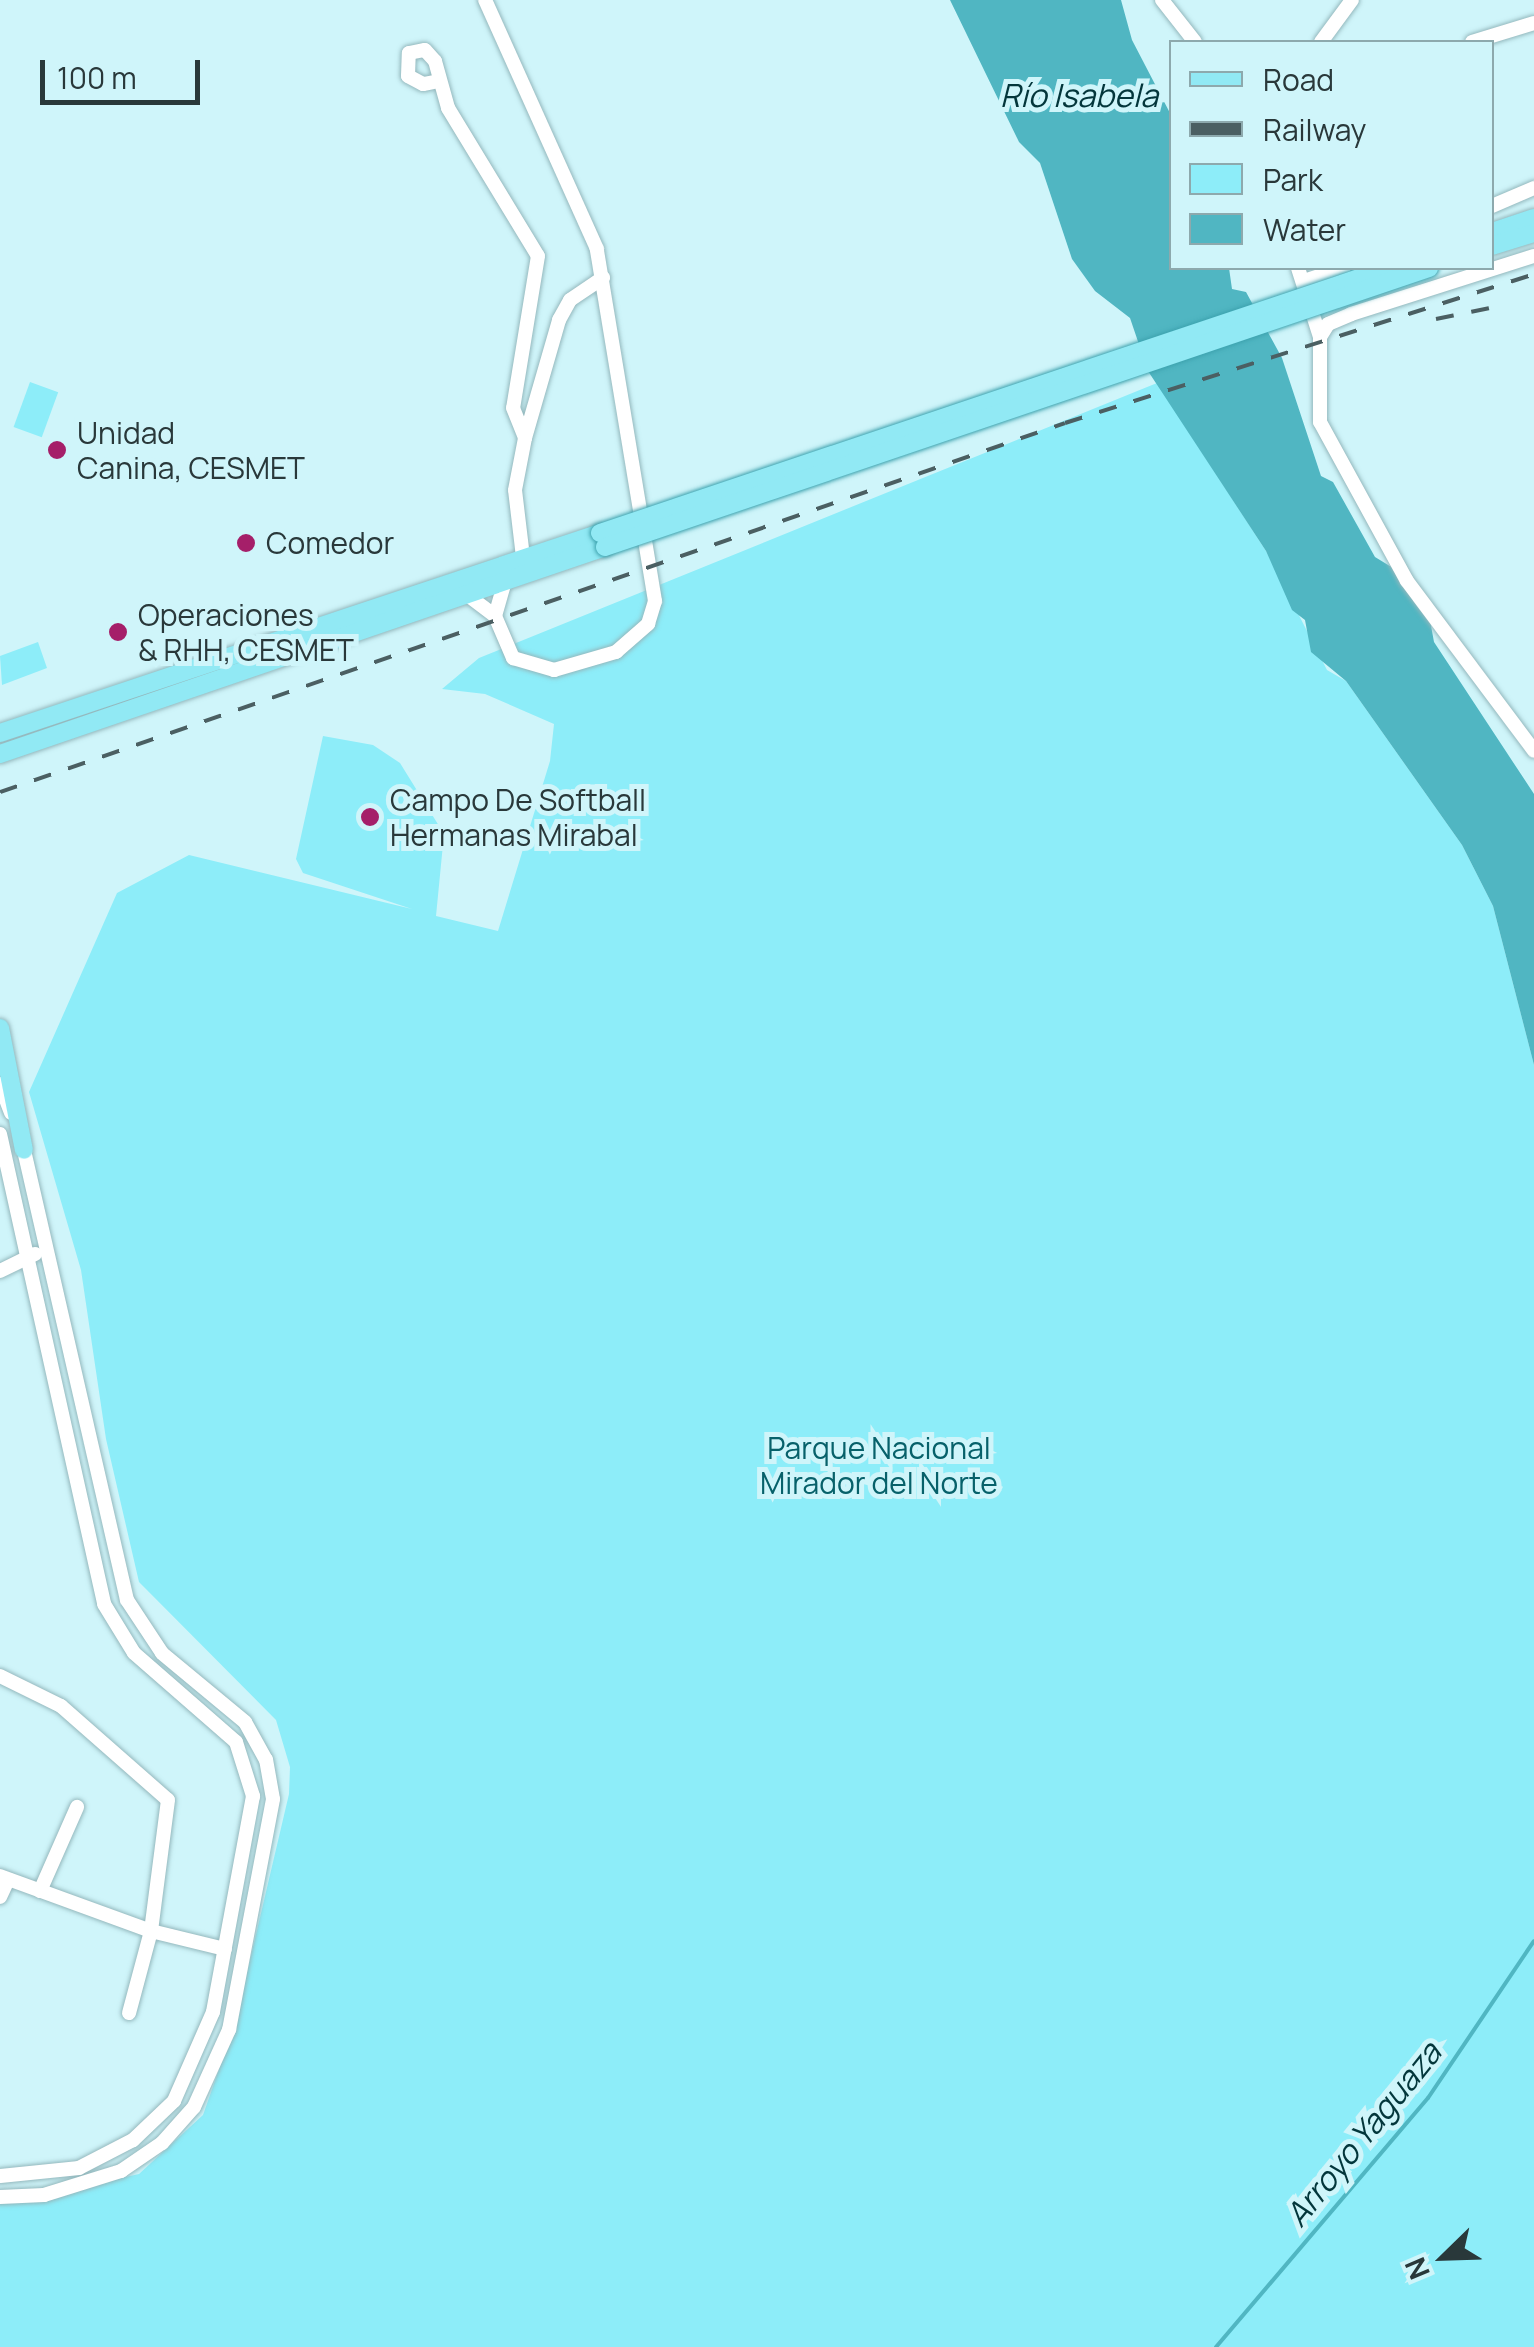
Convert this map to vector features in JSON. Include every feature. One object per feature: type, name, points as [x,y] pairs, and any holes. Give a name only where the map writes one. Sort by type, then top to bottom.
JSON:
[{"type":"main road","points":[[1496,238],[1534,218]]},
{"type":"main road","points":[[1496,238],[1534,232]]},
{"type":"main road","points":[[3,753],[1383,270]]},
{"type":"main road","points":[[0,733],[523,557],[603,540],[1423,270]]},
{"type":"main road","points":[[0,1028],[24,1150]]},
{"type":"street","points":[[466,594],[494,616],[513,658],[554,670],[616,652],[648,624],[654,600],[602,278],[560,162],[485,0]]},
{"type":"street","points":[[1162,0],[1193,40]]},
{"type":"street","points":[[1322,40],[1352,0]]},
{"type":"street","points":[[1479,40],[1531,24],[1534,41]]},
{"type":"street","points":[[440,81],[448,108],[538,256],[513,408],[525,438]]},
{"type":"street","points":[[1494,205],[1534,188]]},
{"type":"street","points":[[1494,269],[1534,256]]},
{"type":"street","points":[[1330,270],[1301,274],[1320,336],[1317,409],[1360,502],[1407,582],[1534,750]]},
{"type":"street","points":[[1320,336],[1328,324],[1351,314],[1490,270]]},
{"type":"street","points":[[523,557],[516,490],[525,438],[564,310],[602,278]]},
{"type":"street","points":[[494,616],[505,580]]},
{"type":"street","points":[[0,1084],[24,1150],[126,1600],[147,1638],[229,1704],[257,1740],[273,1799],[216,2070],[180,2124],[140,2160],[65,2190],[0,2196]]},
{"type":"street","points":[[0,1134],[104,1604],[134,1653],[236,1742],[250,1776],[250,1825],[202,2048],[174,2101],[133,2140],[79,2168],[0,2176]]},
{"type":"street","points":[[0,1271],[47,1247]]},
{"type":"street","points":[[0,1676],[62,1706],[164,1792],[170,1808],[152,1932],[128,2013]]},
{"type":"street","points":[[187,1700],[198,1681]]},
{"type":"street","points":[[40,1892],[77,1808]]},
{"type":"street","points":[[0,1897],[4,1878],[152,1932],[225,1949]]},
{"type":"green space","points":[[30,382],[58,392],[42,437],[14,427]]},
{"type":"green space","name":"Parque Nacional Mirador del Norte","points":[[1157,383],[1266,551],[1327,670],[1346,681],[1462,845],[1493,906],[1534,1065],[1534,2347],[0,2347],[0,2196],[36,2197],[139,2174],[203,2115],[235,2024],[289,1794],[290,1767],[276,1720],[139,1582],[106,1439],[81,1270],[29,1092],[117,893],[189,855],[412,909],[303,873],[296,859],[323,736],[373,745],[400,763],[444,834],[436,916],[498,931],[550,761],[554,724],[485,694],[442,689],[479,658]]},
{"type":"green space","points":[[38,642],[47,668],[2,685],[0,656]]},
{"type":"water","name":"Río Isabela","points":[[950,0],[1121,0],[1132,40],[1169,111],[1169,270],[1229,270],[1232,289],[1246,292],[1282,358],[1321,476],[1333,482],[1375,557],[1398,571],[1430,620],[1434,642],[1534,794],[1534,1065],[1493,906],[1462,845],[1346,681],[1311,652],[1305,620],[1292,610],[1266,551],[1148,371],[1130,318],[1095,291],[1072,259],[1040,163],[1019,142]]},
{"type":"waterway","name":"Arroyo Yaguaza","points":[[1216,2347],[1428,2098],[1534,1941]]},
{"type":"railway","points":[[0,792],[1065,423],[1534,274]]},
{"type":"railway","points":[[1436,319],[1495,307]]},
{"type":"place","name":"Unidad Canina, CESMET","points":[[57,450]]},
{"type":"place","name":"Comedor","points":[[246,543]]},
{"type":"place","name":"Operaciones & RHH, CESMET","points":[[118,632]]},
{"type":"place","name":"Campo De Softball Hermanas Mirabal","points":[[370,817]]}]
